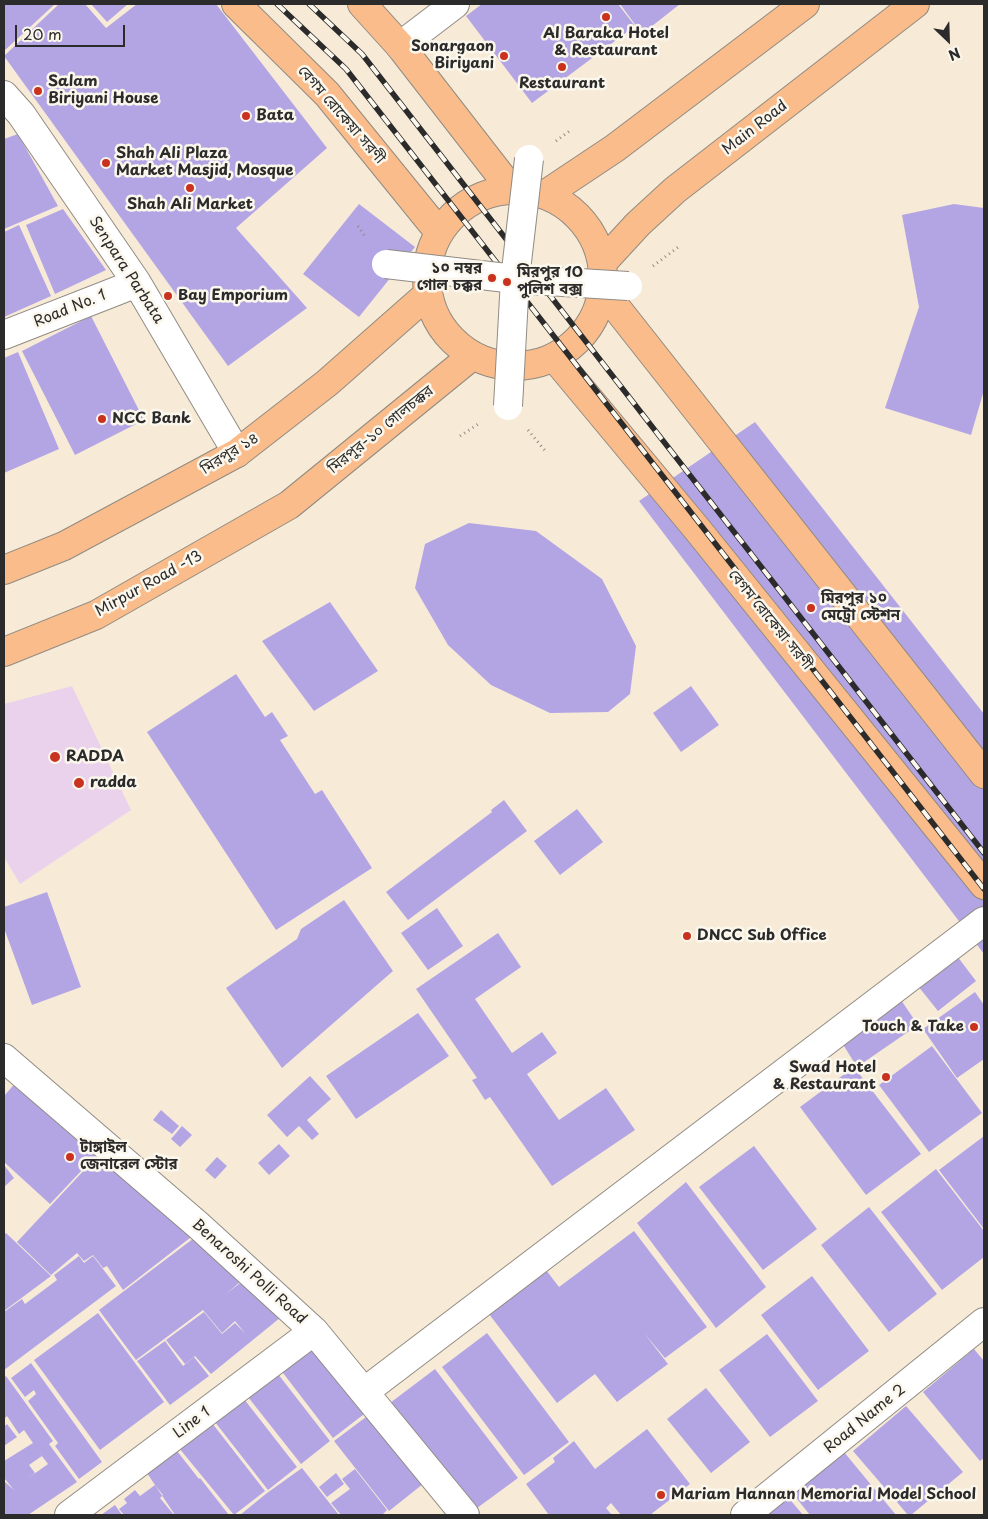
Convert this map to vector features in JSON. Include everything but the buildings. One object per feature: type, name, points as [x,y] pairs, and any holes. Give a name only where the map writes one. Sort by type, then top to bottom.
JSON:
[{"type":"main road","name":"বেগম রোকেয়া সরণী","points":[[236,4],[327,94],[439,232]]},
{"type":"main road","points":[[362,4],[400,46],[511,189]]},
{"type":"main road","points":[[546,194],[615,148],[805,4]]},
{"type":"main road","name":"Main Road","points":[[603,262],[638,224],[675,190],[915,4]]},
{"type":"main road","points":[[616,289],[578,341],[554,358],[527,366],[499,366],[472,356],[451,340],[436,319],[428,294],[426,273],[430,252],[439,232],[453,215],[470,202],[489,193],[511,189],[529,190],[546,194],[573,210],[593,233],[603,262],[616,289],[984,774]]},
{"type":"main road","name":"মিরপুর ১৪","points":[[4,570],[64,546],[237,453],[327,383],[428,294]]},
{"type":"main road","name":"মিরপুর-১০ গোলচক্কর","points":[[289,505],[472,356]]},
{"type":"main road","name":"বেগম রোকেয়া সরণী","points":[[554,358],[697,529],[984,885]]},
{"type":"main road","name":"Mirpur Road -13","points":[[4,652],[96,615],[289,505]]},
{"type":"street","points":[[400,46],[454,4]]},
{"type":"street","name":"Senpara Parbata","points":[[10,110],[137,283],[237,453]]},
{"type":"street","points":[[508,406],[515,279],[529,159]]},
{"type":"street","points":[[386,264],[616,289]]},
{"type":"street","name":"Road No. 1","points":[[4,335],[137,283]]},
{"type":"street","points":[[364,1392],[984,921]]},
{"type":"street","name":"Benaroshi Polli Road","points":[[5,1062],[198,1225],[314,1332],[364,1392],[454,1511]]},
{"type":"street","name":"Road Name 2","points":[[745,1515],[984,1322]]},
{"type":"street","name":"Line 1","points":[[69,1515],[314,1332]]},
{"type":"shaded area","name":"RADDA","points":[[72,686],[131,810],[20,884],[4,857],[4,704]]},
{"type":"railway","points":[[277,4],[346,69],[984,889]]},
{"type":"railway","points":[[309,4],[362,54],[984,853]]},
{"type":"place","name":"Al Baraka Hotel & Restaurant","points":[[606,17]]},
{"type":"place","name":"Sonargaon Biriyani","points":[[504,56]]},
{"type":"place","name":"Restaurant","points":[[562,67]]},
{"type":"place","name":"Salam Biriyani House","points":[[38,91]]},
{"type":"place","name":"Bata","points":[[246,116]]},
{"type":"place","name":"Shah Ali Plaza Market Masjid, Mosque","points":[[106,163]]},
{"type":"place","name":"Shah Ali Market","points":[[190,188]]},
{"type":"place","name":"১০ নম্বর গোল চক্কর","points":[[492,278]]},
{"type":"place","name":"মিরপুর 10 পুলিশ বক্স","points":[[507,282]]},
{"type":"place","name":"Bay Emporium","points":[[168,296]]},
{"type":"place","name":"NCC Bank","points":[[102,419]]},
{"type":"place","name":"মিরপুর ১০ মেট্রো স্টেশন","points":[[811,608]]},
{"type":"place","name":"RADDA","points":[[55,757]]},
{"type":"place","name":"radda","points":[[79,783]]},
{"type":"place","name":"DNCC Sub Office","points":[[687,936]]},
{"type":"place","name":"Touch & Take","points":[[974,1027]]},
{"type":"place","name":"Swad Hotel & Restaurant","points":[[886,1077]]},
{"type":"place","name":"টাঙ্গাইল জেনারেল স্টোর","points":[[70,1157]]},
{"type":"place","name":"Mariam Hannan Memorial Model School","points":[[661,1495]]}]
